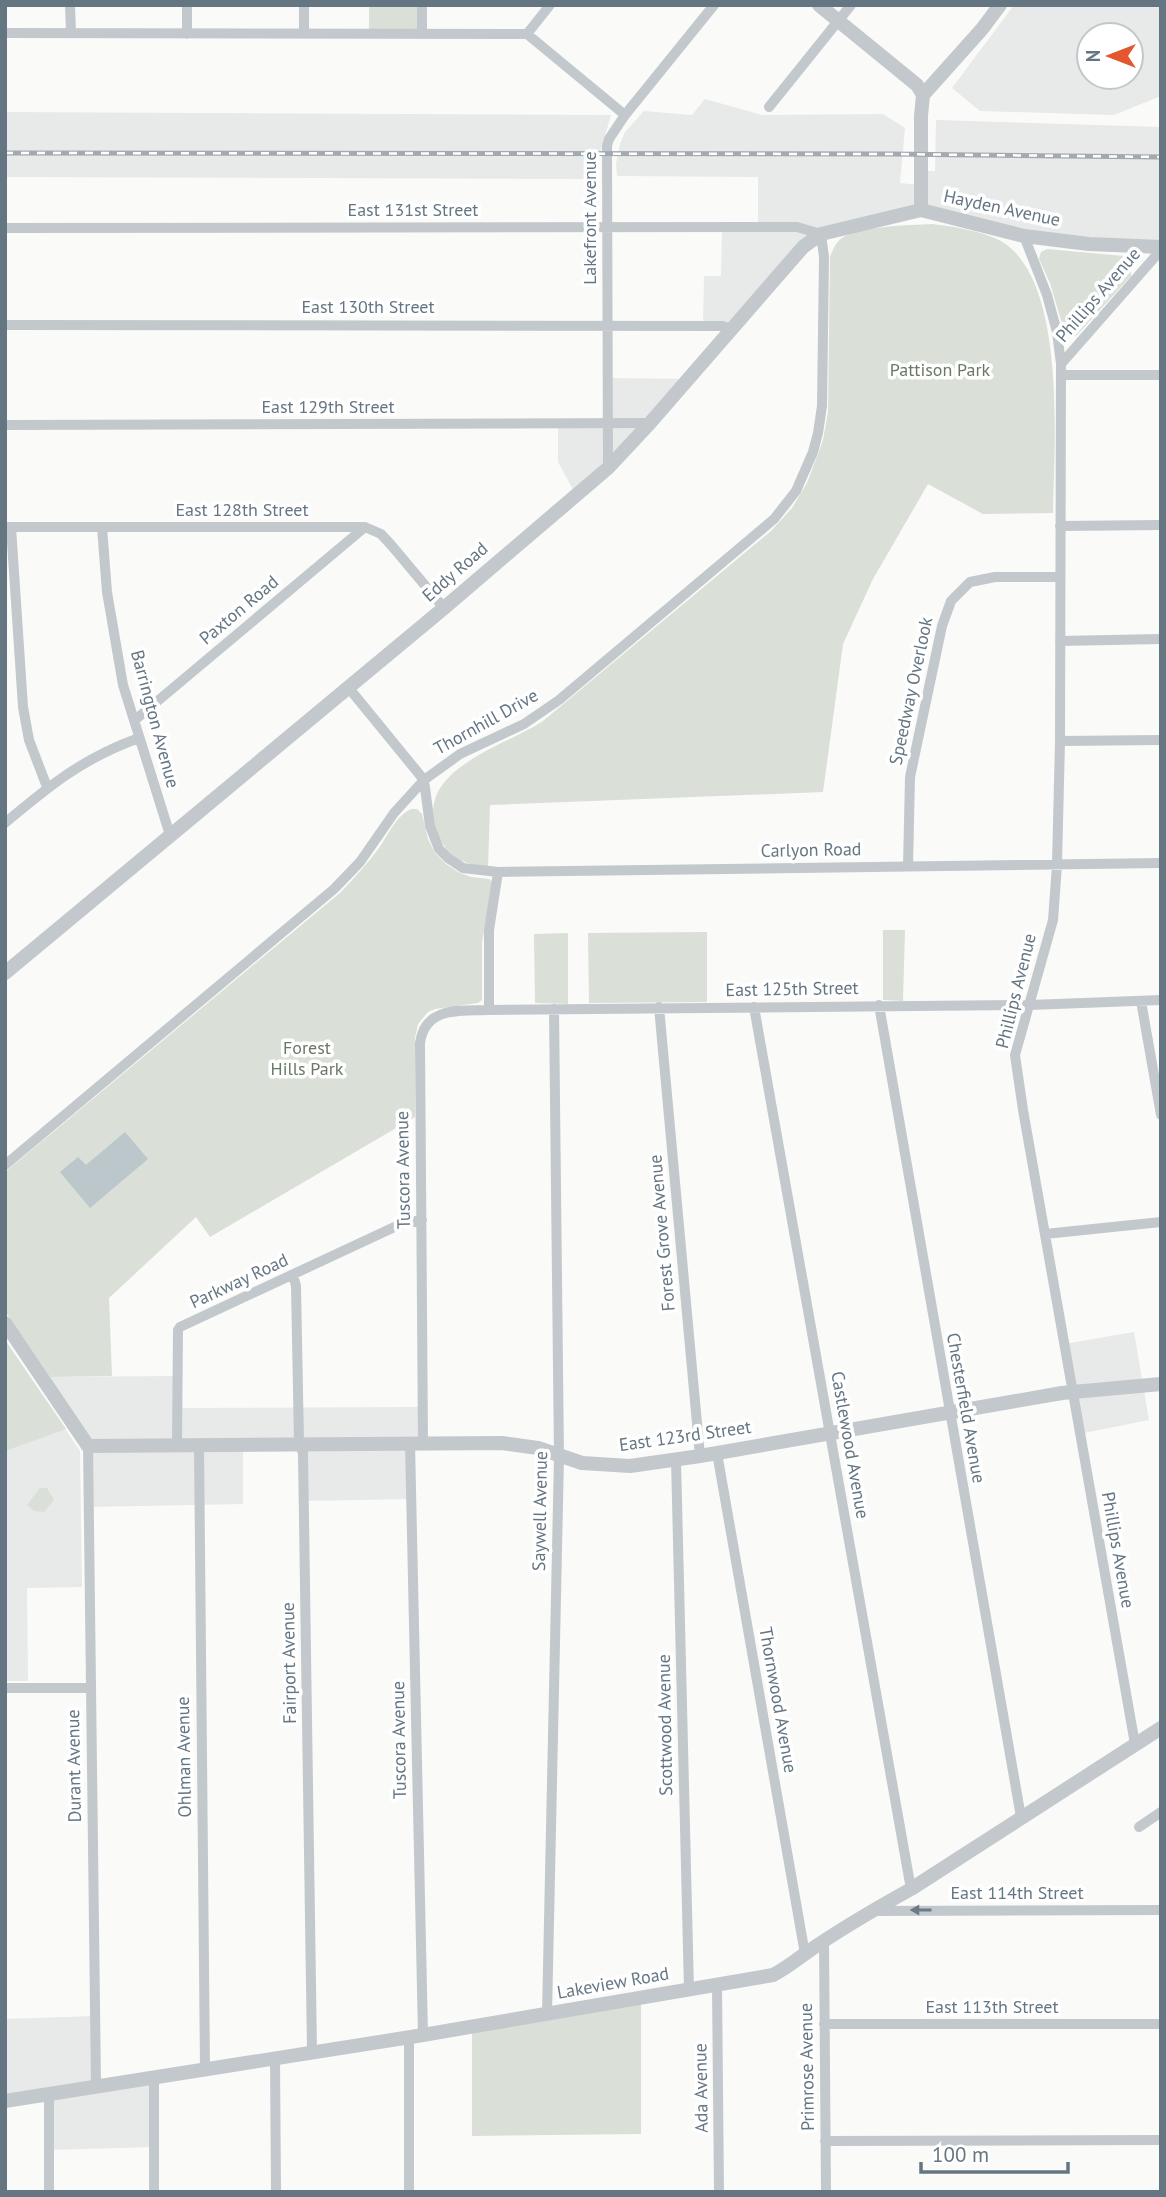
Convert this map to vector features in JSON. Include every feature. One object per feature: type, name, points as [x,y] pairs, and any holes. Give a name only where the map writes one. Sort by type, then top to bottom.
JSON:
[{"type":"street","points":[[70,5],[71,33]]},
{"type":"street","points":[[187,5],[187,34]]},
{"type":"street","points":[[304,5],[304,34]]},
{"type":"street","points":[[422,5],[422,34]]},
{"type":"street","points":[[527,34],[550,5]]},
{"type":"street","name":"Lakefront Avenue","points":[[608,468],[607,146],[625,115],[714,5]]},
{"type":"street","points":[[819,5],[914,83],[923,95],[1000,5]]},
{"type":"street","points":[[769,107],[851,5]]},
{"type":"street","points":[[5,33],[527,34],[625,115]]},
{"type":"street","name":"Hayden Avenue","points":[[923,95],[921,210],[1024,236],[1089,244],[1161,248]]},
{"type":"street","name":"Eddy Road","points":[[5,973],[608,468],[803,247],[821,234],[921,210]]},
{"type":"street","name":"East 131st Street","points":[[5,228],[797,227],[821,234]]},
{"type":"street","name":"Thornhill Drive","points":[[5,1165],[334,889],[360,862],[394,813],[424,780],[460,754],[524,724],[559,700],[762,531],[786,505],[796,491],[813,452],[822,406],[824,257],[821,234]]},
{"type":"street","name":"Phillips Avenue","points":[[1024,236],[1050,304],[1062,370],[1060,741],[1053,920],[1015,1055],[1135,1744]]},
{"type":"street","name":"Phillips Avenue","points":[[1062,370],[1161,248]]},
{"type":"street","name":"East 130th Street","points":[[5,325],[608,325],[723,326],[730,329]]},
{"type":"street","points":[[1062,370],[1161,375]]},
{"type":"street","name":"East 129th Street","points":[[5,425],[650,423]]},
{"type":"street","points":[[1060,526],[1161,525]]},
{"type":"street","points":[[8,527],[23,707],[29,740],[47,787]]},
{"type":"street","name":"East 128th Street","points":[[8,527],[365,527]]},
{"type":"street","name":"Barrington Avenue","points":[[102,527],[107,592],[123,685],[170,835]]},
{"type":"street","points":[[365,527],[386,540],[444,608]]},
{"type":"street","name":"Paxton Road","points":[[135,720],[365,527]]},
{"type":"street","name":"Speedway Overlook","points":[[908,866],[910,776],[939,637],[951,601],[970,582],[995,577],[1060,576]]},
{"type":"street","points":[[1060,640],[1161,639]]},
{"type":"street","points":[[348,687],[424,780]]},
{"type":"street","points":[[5,823],[47,787],[80,765],[109,749],[139,738]]},
{"type":"street","points":[[1060,741],[1161,740]]},
{"type":"street","name":"Carlyon Road","points":[[424,780],[434,839],[448,858],[463,868],[498,872],[1161,863]]},
{"type":"street","points":[[489,1010],[489,930],[498,872]]},
{"type":"street","name":"East 125th Street","points":[[426,1024],[436,1016],[448,1012],[489,1010],[1161,1000]]},
{"type":"street","points":[[1141,1001],[1161,1115]]},
{"type":"street","name":"Chesterfield Avenue","points":[[879,1006],[1021,1817]]},
{"type":"street","name":"Forest Grove Avenue","points":[[659,1007],[700,1456]]},
{"type":"street","name":"Castlewood Avenue","points":[[754,1007],[911,1889]]},
{"type":"street","name":"Saywell Avenue","points":[[547,2014],[559,1457],[554,1009]]},
{"type":"street","name":"Tuscora Avenue","points":[[408,2192],[416,2036],[417,1443],[422,1220],[420,1043],[426,1024]]},
{"type":"street","name":"Parkway Road","points":[[177,1445],[180,1328],[403,1223],[422,1220]]},
{"type":"street","points":[[1045,1234],[1161,1222]]},
{"type":"street","name":"Fairport Avenue","points":[[293,1275],[296,1286],[299,1443],[303,1453],[312,2052]]},
{"type":"street","points":[[5,1323],[88,1446]]},
{"type":"street","name":"East 123rd Street","points":[[88,1446],[502,1443],[538,1448],[582,1463],[630,1466],[1072,1392],[1161,1384]]},
{"type":"street","name":"Ohlman Avenue","points":[[199,1445],[205,2069]]},
{"type":"street","name":"Durant Avenue","points":[[88,1446],[96,2085]]},
{"type":"street","name":"Thornwood Avenue","points":[[718,1453],[805,1954]]},
{"type":"street","name":"Scottwood Avenue","points":[[676,1460],[689,1990]]},
{"type":"street","points":[[5,1688],[91,1688]]},
{"type":"street","name":"Lakeview Road","points":[[5,2101],[416,2036],[773,1975],[1161,1728]]},
{"type":"street","points":[[1139,1826],[1161,1812]]},
{"type":"street","name":"East 114th Street","points":[[873,1911],[1161,1910]]},
{"type":"street","name":"Primrose Avenue","points":[[824,1942],[826,2192]]},
{"type":"street","name":"Ada Avenue","points":[[717,1985],[719,2192]]},
{"type":"street","name":"East 113th Street","points":[[824,2024],[1161,2024]]},
{"type":"street","points":[[275,2058],[276,2192]]},
{"type":"street","points":[[154,2078],[154,2192]]},
{"type":"street","points":[[49,2095],[49,2192]]},
{"type":"street","points":[[825,2141],[1161,2140]]},
{"type":"shaded area","points":[[1014,5],[1161,5],[1161,96],[1114,115],[980,111],[952,88]]},
{"type":"shaded area","points":[[705,99],[762,115],[883,114],[905,128],[900,183],[920,185],[921,171],[935,171],[936,120],[1161,127],[1161,247],[1089,244],[921,210],[821,234],[730,329],[703,326],[704,276],[721,276],[722,227],[758,226],[758,177],[617,176],[616,164],[625,132],[644,111],[692,115]]},
{"type":"shaded area","points":[[5,112],[611,115],[599,157],[599,179],[5,177]]},
{"type":"shaded area","points":[[608,378],[688,379],[576,495],[558,462],[558,424],[608,424]]},
{"type":"shaded area","points":[[125,1132],[148,1159],[90,1208],[60,1172],[78,1157],[86,1165]]},
{"type":"shaded area","points":[[1134,1332],[1149,1420],[1079,1434],[1064,1344]]},
{"type":"shaded area","points":[[5,1340],[80,1451],[82,1587],[27,1588],[28,1681],[5,1681]]},
{"type":"shaded area","points":[[177,1376],[178,1408],[423,1407],[423,1443],[411,1443],[412,1499],[304,1501],[299,1443],[243,1445],[243,1504],[89,1507],[88,1446],[41,1377]]},
{"type":"shaded area","points":[[95,2016],[96,2085],[154,2078],[154,2147],[49,2150],[49,2095],[5,2101],[5,2019]]},
{"type":"green space","points":[[369,5],[422,5],[422,34],[369,34]]},
{"type":"green space","name":"Pattison Park","points":[[932,224],[979,233],[1004,243],[1024,264],[1038,293],[1047,329],[1055,409],[1053,513],[983,514],[928,484],[873,579],[843,644],[823,792],[490,805],[488,867],[464,862],[452,855],[438,834],[433,812],[438,793],[449,777],[486,751],[543,721],[771,531],[792,508],[807,483],[823,440],[828,412],[830,257],[834,247],[842,238],[860,231]]},
{"type":"green space","points":[[1047,249],[1124,256],[1131,265],[1131,276],[1076,336],[1065,334],[1050,283],[1039,259],[1041,252]]},
{"type":"green space","name":"Forest Hills Park","points":[[411,809],[417,809],[422,814],[428,839],[435,853],[446,864],[458,872],[492,882],[482,943],[482,1000],[478,1003],[435,1009],[428,1012],[418,1024],[415,1038],[415,1117],[210,1237],[196,1217],[109,1298],[112,1376],[50,1377],[5,1311],[5,1172],[341,892],[374,854],[397,821]]},
{"type":"green space","points":[[883,930],[905,930],[903,1001],[883,1000]]},
{"type":"green space","points":[[707,932],[707,1002],[589,1003],[588,933]]},
{"type":"green space","points":[[568,933],[568,1004],[535,1003],[534,934]]},
{"type":"green space","points":[[5,1340],[66,1429],[5,1451]]},
{"type":"green space","points":[[40,1488],[47,1488],[54,1500],[44,1512],[34,1511],[27,1505]]},
{"type":"green space","points":[[641,1998],[641,2134],[472,2136],[472,2027]]},
{"type":"railway","points":[[5,153],[1161,157]]}]
